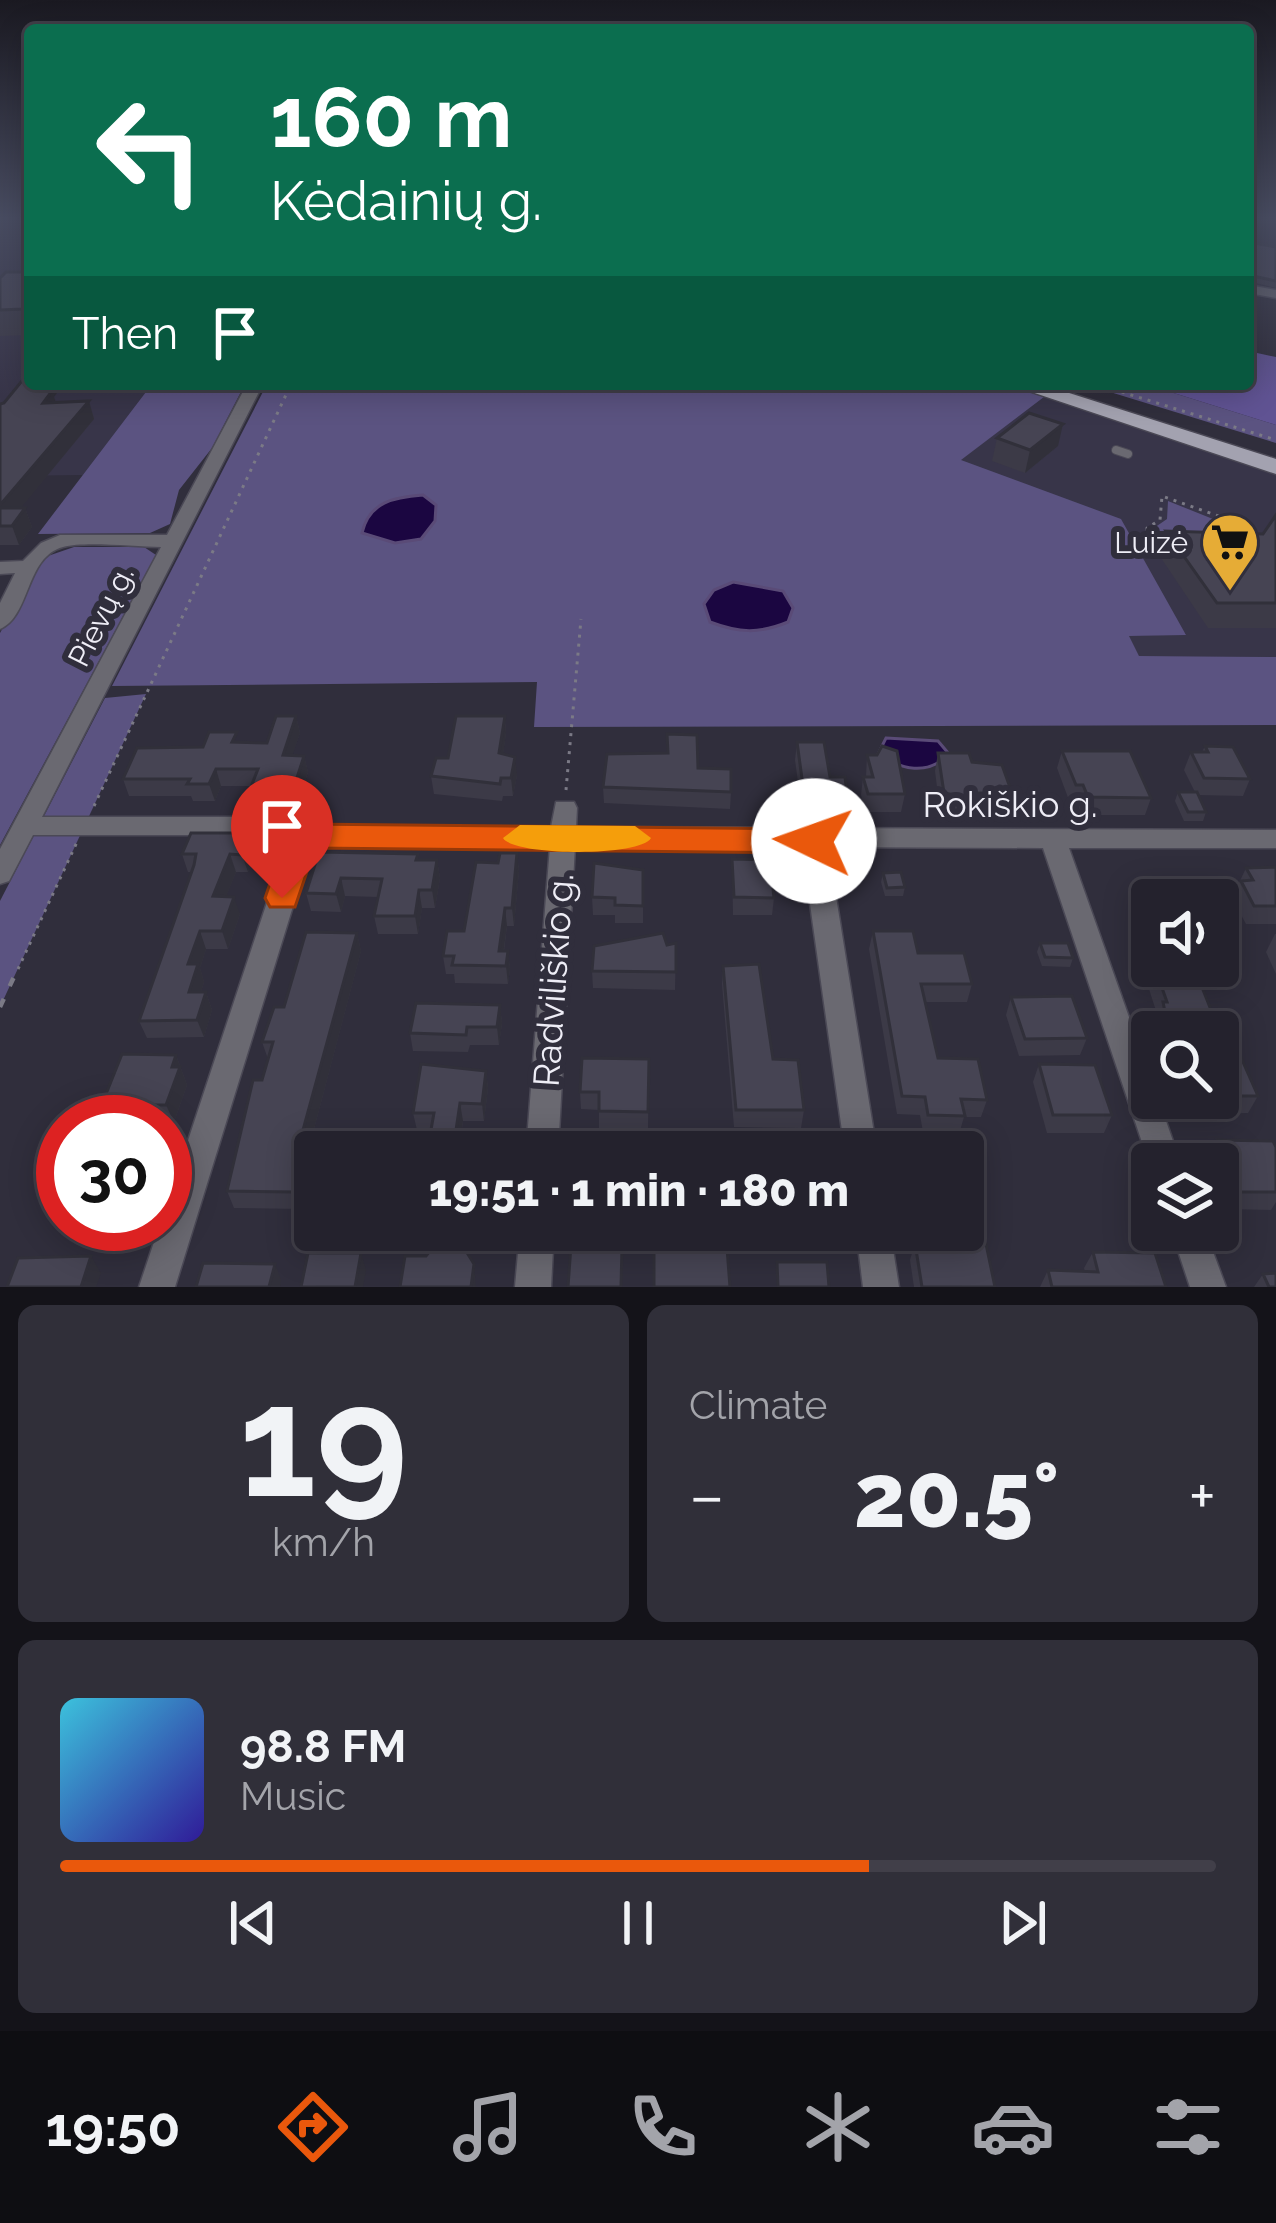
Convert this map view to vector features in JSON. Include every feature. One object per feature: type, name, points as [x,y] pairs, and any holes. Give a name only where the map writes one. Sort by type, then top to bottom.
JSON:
[{"type":"main road","points":[[1040,390],[1216,440],[1276,452]]},
{"type":"main road","points":[[1089,390],[1276,467]]},
{"type":"street","name":"Pievų g.","points":[[0,874],[252,390]]},
{"type":"street","points":[[0,622],[28,567],[46,547],[60,541],[174,541]]},
{"type":"street","points":[[0,568],[28,567]]},
{"type":"street","name":"Rokiškio g.","points":[[26,826],[287,826],[302,836],[564,823],[814,841],[1276,839]]},
{"type":"street","name":"Radviliškio g.","points":[[543,1131],[564,823]]},
{"type":"street","points":[[158,1287],[302,836]]},
{"type":"street","points":[[1054,839],[1159,1143]]},
{"type":"street","points":[[814,841],[858,1131]]},
{"type":"street","points":[[533,1287],[536,1251]]},
{"type":"street","points":[[876,1251],[881,1287]]},
{"type":"street","points":[[1195,1251],[1208,1287]]},
{"type":"lane","points":[[1116,450],[1128,454]]},
{"type":"path","points":[[0,1007],[288,390]]},
{"type":"path","points":[[1094,390],[1276,440]]},
{"type":"path","points":[[1179,546],[1149,542],[1147,528],[1160,520],[1162,496],[1247,525],[1238,536]]},
{"type":"path","points":[[564,823],[581,619]]},
{"type":"shaded area","points":[[0,276],[24,276],[24,390],[147,390],[83,475],[0,476]]},
{"type":"shaded area","points":[[1254,352],[1276,357],[1276,425],[1164,390],[1254,390]]},
{"type":"shaded area","points":[[147,390],[242,390],[212,448],[179,490],[170,524],[150,533],[38,534]]},
{"type":"shaded area","points":[[264,390],[1023,390],[1044,397],[961,460],[1121,519],[1186,635],[1129,636],[1139,656],[1276,657],[1276,725],[534,727],[537,682],[112,686]]},
{"type":"shaded area","points":[[1104,390],[1164,390],[1276,425],[1276,443]]},
{"type":"shaded area","points":[[1044,397],[1276,475],[1276,657],[1139,656],[1128,636],[1186,634],[960,460]]},
{"type":"shaded area","points":[[423,495],[436,505],[435,521],[421,539],[395,543],[362,533],[370,514],[384,503]]},
{"type":"shaded area","points":[[1168,501],[1238,529],[1210,543],[1155,543],[1151,530],[1167,519]]},
{"type":"shaded area","points":[[74,547],[144,547],[156,555],[0,845],[0,633],[42,558]]},
{"type":"shaded area","points":[[733,582],[783,591],[793,608],[788,622],[749,631],[710,622],[704,604],[714,590]]},
{"type":"shaded area","points":[[146,694],[0,1007],[0,901],[105,698]]},
{"type":"shaded area","points":[[886,738],[938,741],[949,754],[932,766],[905,767],[878,754]]},
{"type":"building","points":[[24,276],[23,309],[0,310],[0,278]]},
{"type":"building","points":[[24,378],[24,390],[52,391],[43,403],[89,401],[0,505],[0,404]]},
{"type":"building","points":[[1029,413],[1063,424],[1030,450],[997,438]]},
{"type":"building","points":[[0,508],[25,508],[12,526],[0,526]]},
{"type":"building","points":[[1276,515],[1276,603],[1217,603],[1166,531],[1263,534]]},
{"type":"building","points":[[276,716],[296,716],[283,755],[304,756],[295,784],[252,784],[258,769],[216,769],[209,784],[187,784],[190,779],[123,779],[137,748],[203,747],[209,732],[237,732],[232,742],[267,743]]},
{"type":"building","points":[[456,716],[505,716],[499,753],[515,757],[511,778],[501,778],[500,784],[431,776],[436,758],[448,758]]},
{"type":"building","points":[[667,734],[697,735],[698,768],[731,769],[731,792],[603,787],[607,754],[668,753]]},
{"type":"building","points":[[797,742],[824,742],[830,777],[845,777],[848,803],[824,803],[821,786],[803,786]]},
{"type":"building","points":[[882,746],[897,751],[905,794],[868,794],[863,777],[873,777],[867,755],[877,755]]},
{"type":"building","points":[[1205,746],[1233,747],[1250,779],[1204,778],[1191,752],[1208,752]]},
{"type":"building","points":[[1062,751],[1130,751],[1151,798],[1088,797],[1083,785],[1076,785]]},
{"type":"building","points":[[938,753],[969,753],[972,762],[1002,765],[1012,793],[975,793],[977,799],[944,793]]},
{"type":"building","points":[[1178,792],[1197,792],[1206,812],[1188,812]]},
{"type":"building","points":[[191,833],[250,833],[242,855],[230,854],[213,896],[234,897],[222,931],[200,931],[188,964],[198,964],[189,992],[206,992],[197,1020],[139,1021],[194,865],[196,854],[182,854]]},
{"type":"building","points":[[319,852],[418,854],[416,860],[437,860],[432,890],[419,890],[415,916],[374,916],[382,879],[341,878],[336,894],[306,893]]},
{"type":"building","points":[[500,853],[517,853],[512,908],[505,908],[499,951],[508,951],[506,966],[452,965],[454,956],[443,956],[447,931],[464,931],[476,862],[498,863]]},
{"type":"building","points":[[732,859],[770,860],[774,898],[734,897]]},
{"type":"building","points":[[594,863],[643,870],[643,906],[615,905],[615,898],[592,897]]},
{"type":"building","points":[[1276,867],[1276,906],[1254,906],[1241,881],[1253,880],[1246,868]]},
{"type":"building","points":[[901,872],[905,887],[887,888],[883,873]]},
{"type":"building","points":[[873,931],[913,931],[918,953],[964,953],[972,984],[921,984],[938,1058],[978,1059],[987,1100],[961,1099],[965,1116],[928,1115],[925,1097],[902,1096]]},
{"type":"building","points":[[306,932],[357,933],[303,1131],[294,1131],[294,1192],[227,1191],[253,1080],[262,1080],[273,1042],[262,1042],[274,1007],[284,1007]]},
{"type":"building","points":[[663,933],[667,945],[676,943],[676,972],[592,971],[594,946]]},
{"type":"building","points":[[1040,943],[1068,943],[1073,958],[1045,957]]},
{"type":"building","points":[[759,964],[773,1059],[798,1060],[804,1110],[736,1110],[723,966]]},
{"type":"building","points":[[1162,987],[1202,987],[1211,1011],[1165,1011],[1163,1002],[1167,1002]]},
{"type":"building","points":[[1072,996],[1087,1038],[1025,1039],[1011,997]]},
{"type":"building","points":[[416,1003],[500,1005],[497,1027],[467,1027],[466,1035],[410,1033]]},
{"type":"building","points":[[1239,1053],[1258,1096],[1239,1096]]},
{"type":"building","points":[[122,1054],[176,1055],[172,1067],[180,1067],[170,1095],[106,1095]]},
{"type":"building","points":[[582,1058],[649,1059],[648,1112],[599,1111],[599,1092],[580,1092]]},
{"type":"building","points":[[421,1064],[486,1071],[482,1104],[460,1103],[456,1131],[431,1131],[434,1113],[413,1113]]},
{"type":"building","points":[[1039,1064],[1095,1065],[1112,1115],[1053,1115]]},
{"type":"building","points":[[1273,1141],[1276,1192],[1239,1192],[1239,1143],[1218,1143]]},
{"type":"building","points":[[986,1244],[995,1287],[922,1287],[916,1251],[984,1251]]},
{"type":"building","points":[[430,1251],[466,1251],[474,1264],[471,1287],[400,1287],[405,1256],[426,1256]]},
{"type":"building","points":[[571,1251],[622,1251],[621,1287],[568,1287]]},
{"type":"building","points":[[654,1251],[727,1251],[730,1287],[654,1287]]},
{"type":"building","points":[[1093,1252],[1155,1253],[1166,1287],[1052,1287],[1048,1270],[1098,1272]]},
{"type":"building","points":[[308,1253],[361,1253],[355,1287],[301,1287]]},
{"type":"building","points":[[91,1256],[81,1287],[7,1287],[18,1258]]},
{"type":"building","points":[[777,1262],[827,1262],[829,1287],[778,1287]]},
{"type":"building","points":[[203,1263],[275,1264],[269,1287],[196,1287]]},
{"type":"building","points":[[1276,1273],[1276,1287],[1269,1287],[1263,1274]]},
{"type":"slow traffic","points":[[520,838],[635,838]]},
{"type":"place","name":"Luizė","points":[[1230,593]]},
{"type":"route","points":[[282,898],[302,836],[814,841]]}]
